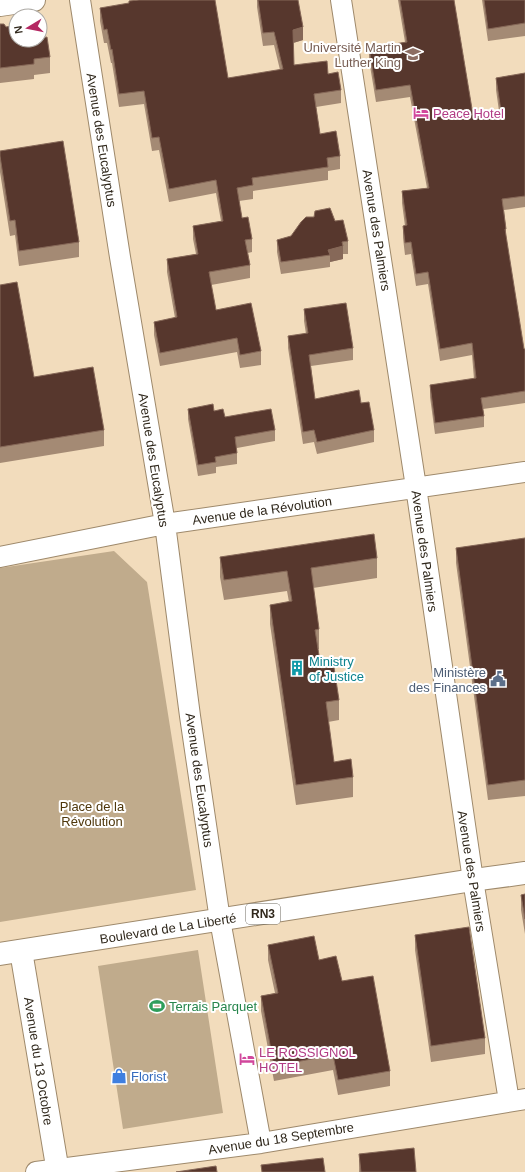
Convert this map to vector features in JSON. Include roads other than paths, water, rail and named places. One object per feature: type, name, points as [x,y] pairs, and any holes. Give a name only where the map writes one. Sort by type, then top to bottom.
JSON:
[{"type":"main road","points":[[0,5],[34,0]]},
{"type":"main road","name":"Boulevard de La Liberté","points":[[10,952],[525,873]]},
{"type":"main road","name":"Avenue du 13 Octobre","points":[[10,952],[50,1171]]},
{"type":"street","name":"Avenue des Eucalyptus","points":[[80,0],[119,249],[165,524],[190,716],[220,920],[261,1143]]},
{"type":"street","name":"Avenue des Palmiers","points":[[341,0],[416,487],[473,880],[517,1100]]},
{"type":"street","name":"Avenue de la Révolution","points":[[0,557],[165,524],[525,472]]},
{"type":"street","name":"Avenue du 18 Septembre","points":[[50,1171],[261,1143],[517,1100]]},
{"type":"place","name":"Université Martin Luther King","points":[[413,54]]},
{"type":"place","name":"Peace Hotel","points":[[421,113]]},
{"type":"place","name":"Ministry of Justice","points":[[297,668]]},
{"type":"place","name":"Ministère des Finances","points":[[498,679]]},
{"type":"place","name":"Terrais Parquet","points":[[157,1006]]},
{"type":"place","name":"LE ROSSIGNOL HOTEL","points":[[247,1059]]},
{"type":"place","name":"Florist","points":[[119,1076]]},
{"type":"park label","name":"Place de la Révolution","points":[[92,814]]}]
